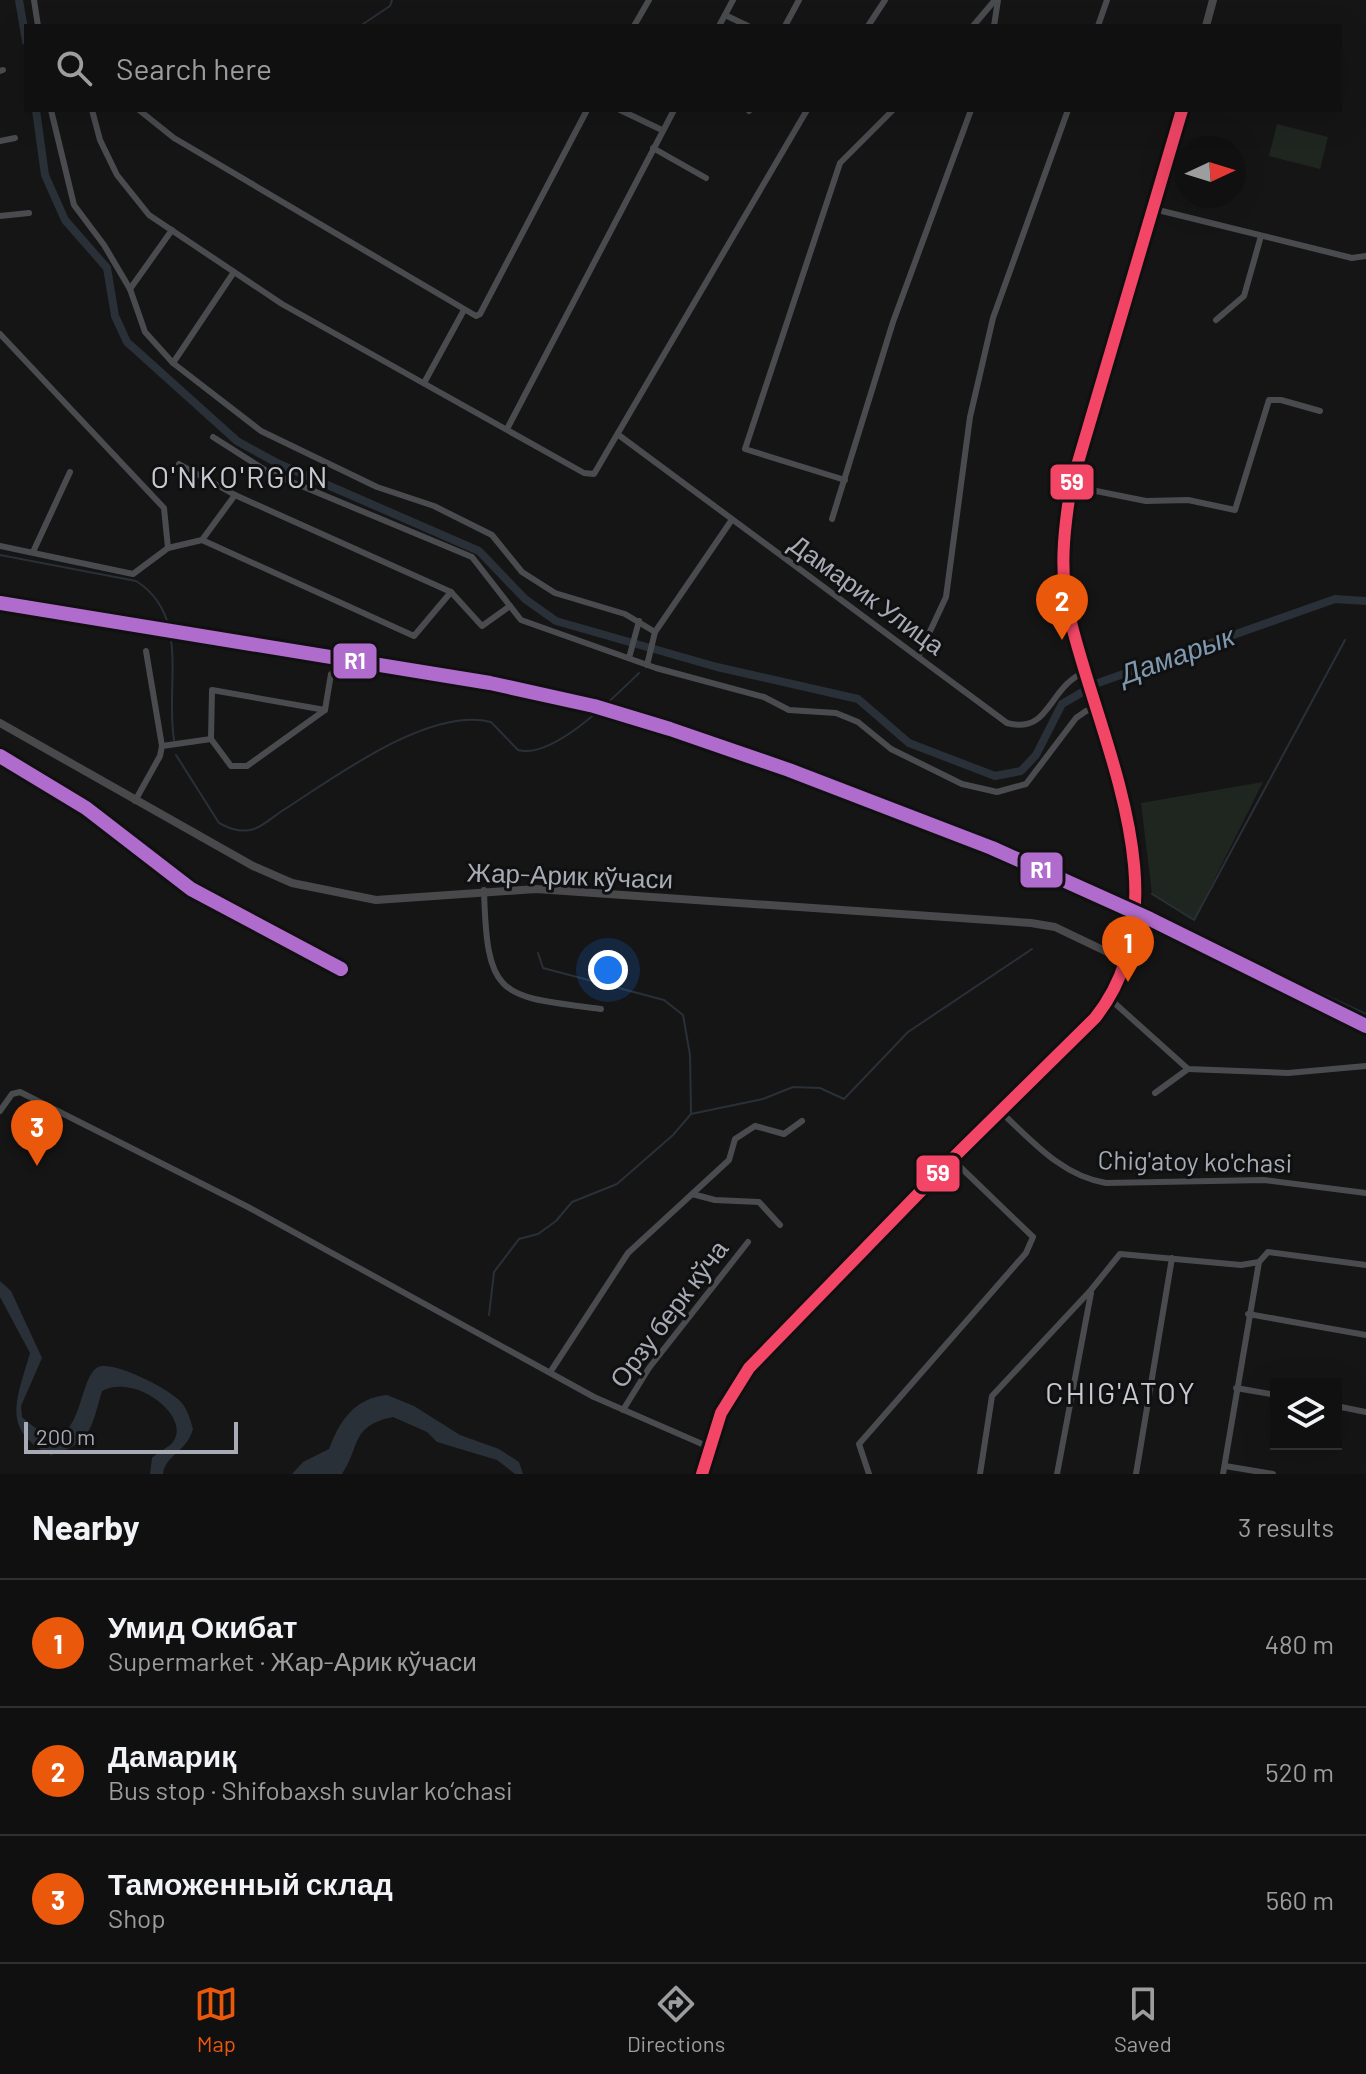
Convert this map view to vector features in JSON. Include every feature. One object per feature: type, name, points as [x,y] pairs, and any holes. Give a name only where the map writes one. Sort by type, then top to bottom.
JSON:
[{"type":"main road","points":[[1207,24],[1213,0]]},
{"type":"main road","points":[[702,1474],[726,1403],[749,1368],[1110,999],[1126,961],[1134,901],[1132,856],[1123,802],[1099,709],[1069,613],[1063,574],[1064,528],[1071,486],[1181,112]]},
{"type":"main road","name":"Жар-Арик кўчаси","points":[[0,723],[271,876],[333,893],[396,900],[484,890],[536,889],[1031,923],[1055,927],[1126,961]]},
{"type":"street","points":[[34,0],[38,24]]},
{"type":"street","points":[[635,24],[649,0]]},
{"type":"street","points":[[720,24],[733,0]]},
{"type":"street","points":[[786,24],[799,0]]},
{"type":"street","points":[[869,24],[885,0]]},
{"type":"street","points":[[975,24],[996,0]]},
{"type":"street","points":[[994,24],[996,0]]},
{"type":"street","points":[[1099,24],[1107,0]]},
{"type":"street","points":[[725,15],[744,24]]},
{"type":"street","points":[[51,112],[74,205],[104,245],[130,289],[145,332],[173,363],[261,431],[377,487],[434,506],[492,535],[522,572],[555,593],[639,621],[655,632]]},
{"type":"street","points":[[93,112],[100,140],[117,175],[149,215],[282,304],[584,473],[594,474],[620,436],[806,112]]},
{"type":"street","points":[[142,112],[174,138],[476,316],[480,314],[586,112]]},
{"type":"street","points":[[624,112],[662,130]]},
{"type":"street","points":[[507,429],[673,112]]},
{"type":"street","points":[[845,480],[745,449],[840,163],[891,112]]},
{"type":"street","points":[[832,519],[893,322],[970,112]]},
{"type":"street","points":[[918,657],[946,597],[970,417],[993,318],[1067,112]]},
{"type":"street","points":[[0,141],[15,138]]},
{"type":"street","points":[[653,148],[706,178]]},
{"type":"street","points":[[1154,209],[1352,258],[1366,256]]},
{"type":"street","points":[[0,216],[29,213]]},
{"type":"street","points":[[130,289],[172,230]]},
{"type":"street","points":[[1216,320],[1244,296],[1261,236]]},
{"type":"street","points":[[173,363],[234,272]]},
{"type":"street","points":[[424,383],[464,310]]},
{"type":"street","points":[[0,334],[164,508],[168,548]]},
{"type":"street","points":[[1071,486],[1146,501],[1188,500],[1235,510],[1269,400],[1281,400],[1320,411]]},
{"type":"street","name":"Дамарик Улица","points":[[620,436],[1007,723],[1020,727],[1042,718],[1065,685],[1087,673]]},
{"type":"street","points":[[213,437],[268,472],[472,557],[521,620],[647,665],[764,697],[789,710],[836,713],[858,722],[891,749],[962,784],[997,792],[1026,784],[1076,718],[1099,709]]},
{"type":"street","points":[[179,464],[235,495],[451,592],[482,626],[510,606]]},
{"type":"street","points":[[33,552],[70,472]]},
{"type":"street","points":[[202,540],[235,495]]},
{"type":"street","points":[[647,665],[655,632],[731,521]]},
{"type":"street","points":[[0,546],[133,574],[168,548],[202,540],[414,636],[451,592]]},
{"type":"street","points":[[629,658],[639,621]]},
{"type":"street","points":[[135,801],[162,746],[146,651]]},
{"type":"street","points":[[325,710],[212,690],[211,739],[231,766],[247,766],[325,710],[331,674]]},
{"type":"street","points":[[162,746],[211,739]]},
{"type":"street","points":[[484,890],[486,943],[492,970],[510,989],[529,1000],[601,1009]]},
{"type":"street","points":[[1110,999],[1188,1069]]},
{"type":"street","points":[[1155,1093],[1188,1069],[1288,1073],[1366,1066]]},
{"type":"street","points":[[0,1111],[12,1094],[20,1092],[248,1207],[623,1410],[709,1447]]},
{"type":"street","name":"Chig'atoy ko'chasi","points":[[1000,1111],[1054,1162],[1087,1180],[1106,1183],[1264,1180],[1366,1193]]},
{"type":"street","points":[[551,1371],[628,1253],[729,1160],[735,1139],[755,1126],[784,1134],[802,1121]]},
{"type":"street","points":[[869,1474],[859,1444],[1026,1253],[1033,1237],[952,1159]]},
{"type":"street","points":[[692,1194],[715,1200],[759,1202],[780,1225]]},
{"type":"street","name":"Орзу берк кўча","points":[[623,1410],[649,1368],[748,1242]]},
{"type":"street","points":[[1273,1474],[1224,1470],[1259,1262],[1268,1252],[1366,1265]]},
{"type":"street","points":[[980,1474],[992,1396],[1091,1290],[1120,1254],[1241,1265],[1259,1262]]},
{"type":"street","points":[[1136,1474],[1172,1258]]},
{"type":"street","points":[[1057,1474],[1091,1290]]},
{"type":"street","points":[[1248,1314],[1366,1335]]},
{"type":"street","points":[[1236,1388],[1270,1394]]},
{"type":"street","points":[[1342,1407],[1366,1412]]},
{"type":"shaded area","points":[[1277,124],[1328,137],[1320,169],[1269,156]]},
{"type":"shaded area","points":[[1263,782],[1194,920],[1152,894],[1141,803]]},
{"type":"shaded area","points":[[0,1281],[11,1291],[42,1358],[21,1406],[22,1417],[42,1432],[57,1435],[67,1429],[75,1418],[85,1388],[98,1367],[128,1372],[175,1396],[190,1418],[193,1429],[190,1437],[168,1462],[163,1474],[150,1474],[152,1458],[173,1442],[177,1432],[175,1421],[158,1401],[131,1388],[116,1387],[102,1391],[88,1432],[65,1450],[51,1455],[24,1435],[16,1412],[30,1353],[0,1297]]},
{"type":"shaded area","points":[[387,1395],[414,1406],[460,1435],[499,1449],[519,1462],[523,1474],[515,1474],[497,1460],[437,1442],[427,1432],[393,1417],[379,1421],[363,1432],[342,1474],[292,1474],[303,1462],[329,1449],[338,1429],[357,1406]]},
{"type":"waterway","points":[[19,0],[24,29]]},
{"type":"waterway","points":[[363,24],[390,6],[392,0]]},
{"type":"waterway","name":"Дамарык","points":[[36,112],[45,175],[65,220],[107,268],[115,316],[127,342],[237,441],[277,463],[479,551],[525,599],[556,621],[717,667],[858,699],[909,743],[995,776],[1021,771],[1036,755],[1062,704],[1098,683],[1335,599],[1366,601]]},
{"type":"waterway","points":[[0,555],[136,581],[153,595],[164,613],[170,632],[174,740]]},
{"type":"waterway","points":[[1152,894],[1194,920],[1345,640]]},
{"type":"waterway","points":[[176,755],[219,823],[236,830],[249,830],[262,825],[356,763],[412,734],[440,724],[467,720],[491,722],[518,750],[532,751],[548,745],[583,724],[639,673]]},
{"type":"waterway","points":[[1157,918],[1366,1014]]},
{"type":"waterway","points":[[691,1114],[763,1099],[793,1087],[820,1088],[844,1099],[908,1032],[1032,949]]},
{"type":"waterway","points":[[489,1315],[494,1272],[519,1239],[538,1234],[556,1221],[572,1202],[617,1184],[673,1135],[691,1114],[690,1055],[683,1015],[664,1000],[543,968],[538,953]]},
{"type":"transit line","name":"59","points":[[702,1474],[721,1413],[749,1368],[952,1159],[1095,1018],[1121,972],[1134,923],[1135,872],[1114,765],[1069,614],[1063,566],[1065,534],[1071,486],[1181,112]]},
{"type":"transit line","name":"R1","points":[[0,603],[490,683],[594,706],[670,729],[789,770],[992,848],[1150,919],[1366,1026]]},
{"type":"transit line","name":"R1","points":[[0,756],[86,808],[191,889],[341,969]]},
{"type":"place","name":"Дамариқ","points":[[1062,640]]},
{"type":"place","name":"Умид Окибат","points":[[1128,982]]},
{"type":"place","name":"Таможенный склад","points":[[37,1166]]},
{"type":"district","name":"O'NKO'RGON","points":[[240,478]]},
{"type":"district","name":"CHIG'ATOY","points":[[1121,1394]]}]
